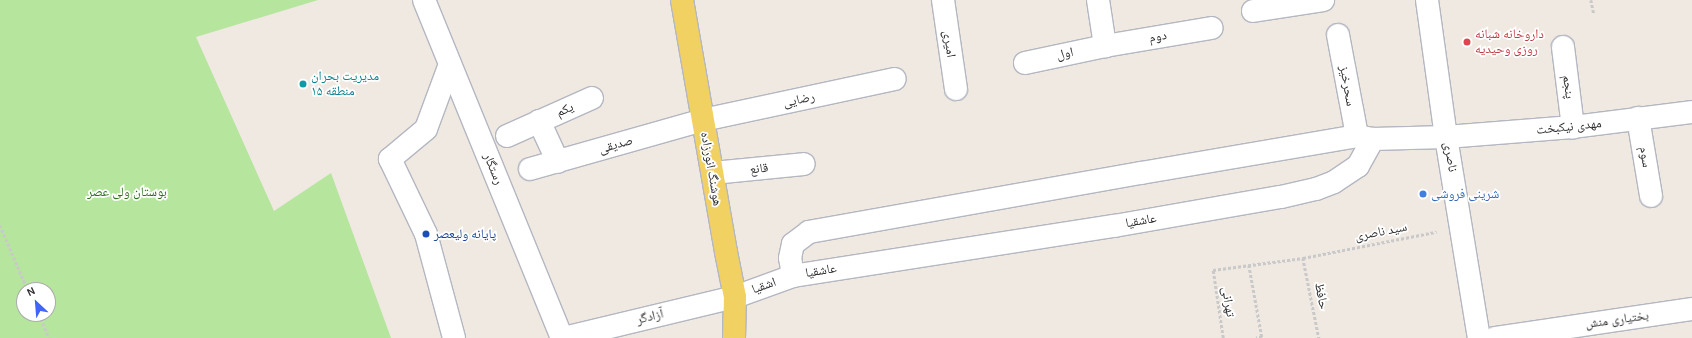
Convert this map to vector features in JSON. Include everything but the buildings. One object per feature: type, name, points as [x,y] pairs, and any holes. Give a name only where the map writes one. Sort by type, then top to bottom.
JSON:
[{"type":"main road","name":"هوشنگ انورزاده","points":[[682,0],[702,120],[735,297],[734,338]]},
{"type":"street","name":"رستگار","points":[[424,0],[563,338]]},
{"type":"street","name":"امیری","points":[[943,0],[956,89]]},
{"type":"street","points":[[1098,0],[1106,46]]},
{"type":"street","points":[[1253,11],[1323,0]]},
{"type":"street","name":"ناصری","points":[[1427,0],[1446,137],[1462,226],[1479,338]]},
{"type":"street","name":"دوم","points":[[1106,46],[1210,28]]},
{"type":"street","name":"سحرخیز","points":[[1338,35],[1365,137]]},
{"type":"street","name":"اول","points":[[1026,63],[1106,46]]},
{"type":"street","name":"پنجم","points":[[1563,47],[1573,127]]},
{"type":"street","points":[[450,64],[426,129],[390,159],[426,234],[454,338]]},
{"type":"street","name":"رضایی","points":[[702,120],[895,79]]},
{"type":"street","name":"یکم","points":[[507,136],[592,98]]},
{"type":"street","name":"مهدی نیکبخت","points":[[1446,137],[1573,127],[1692,112]]},
{"type":"street","name":"سوم","points":[[1638,118],[1651,196]]},
{"type":"street","name":"صدیقی","points":[[530,169],[702,120]]},
{"type":"street","points":[[539,121],[558,162]]},
{"type":"street","name":"عاشقیا","points":[[1365,137],[1358,166],[1334,182],[1281,197],[1077,232],[793,276],[790,258],[793,244],[809,232],[1141,173],[1365,137],[1446,137]]},
{"type":"street","name":"قانع","points":[[713,173],[804,164]]},
{"type":"street","name":"اشقیا","points":[[735,297],[793,276]]},
{"type":"street","name":"آزادگر","points":[[563,338],[735,297]]},
{"type":"street","name":"بختیاری منش","points":[[1495,338],[1692,309]]},
{"type":"path","points":[[1592,0],[1594,14]]},
{"type":"path","points":[[0,225],[25,282]]},
{"type":"path","name":"سید ناصری","points":[[1213,270],[1303,258],[1462,226]]},
{"type":"path","name":"حافظ","points":[[1303,258],[1319,338]]},
{"type":"path","points":[[1249,265],[1262,337],[1256,338]]},
{"type":"path","name":"تهرانی","points":[[1213,270],[1223,338]]},
{"type":"path","points":[[42,322],[49,338]]},
{"type":"green space","name":"بوستان ولی عصر","points":[[0,0],[318,0],[196,37],[274,211],[331,173],[391,338],[0,338]]},
{"type":"place","name":"داروخانه شبانه روزی وحیدیه","points":[[1467,42]]},
{"type":"place","name":"مدیریت بحران منطقه ۱۵","points":[[303,84]]},
{"type":"place","name":"شرینی فروشی","points":[[1423,194]]},
{"type":"place","name":"پایانه ولیعصر","points":[[426,234]]}]
